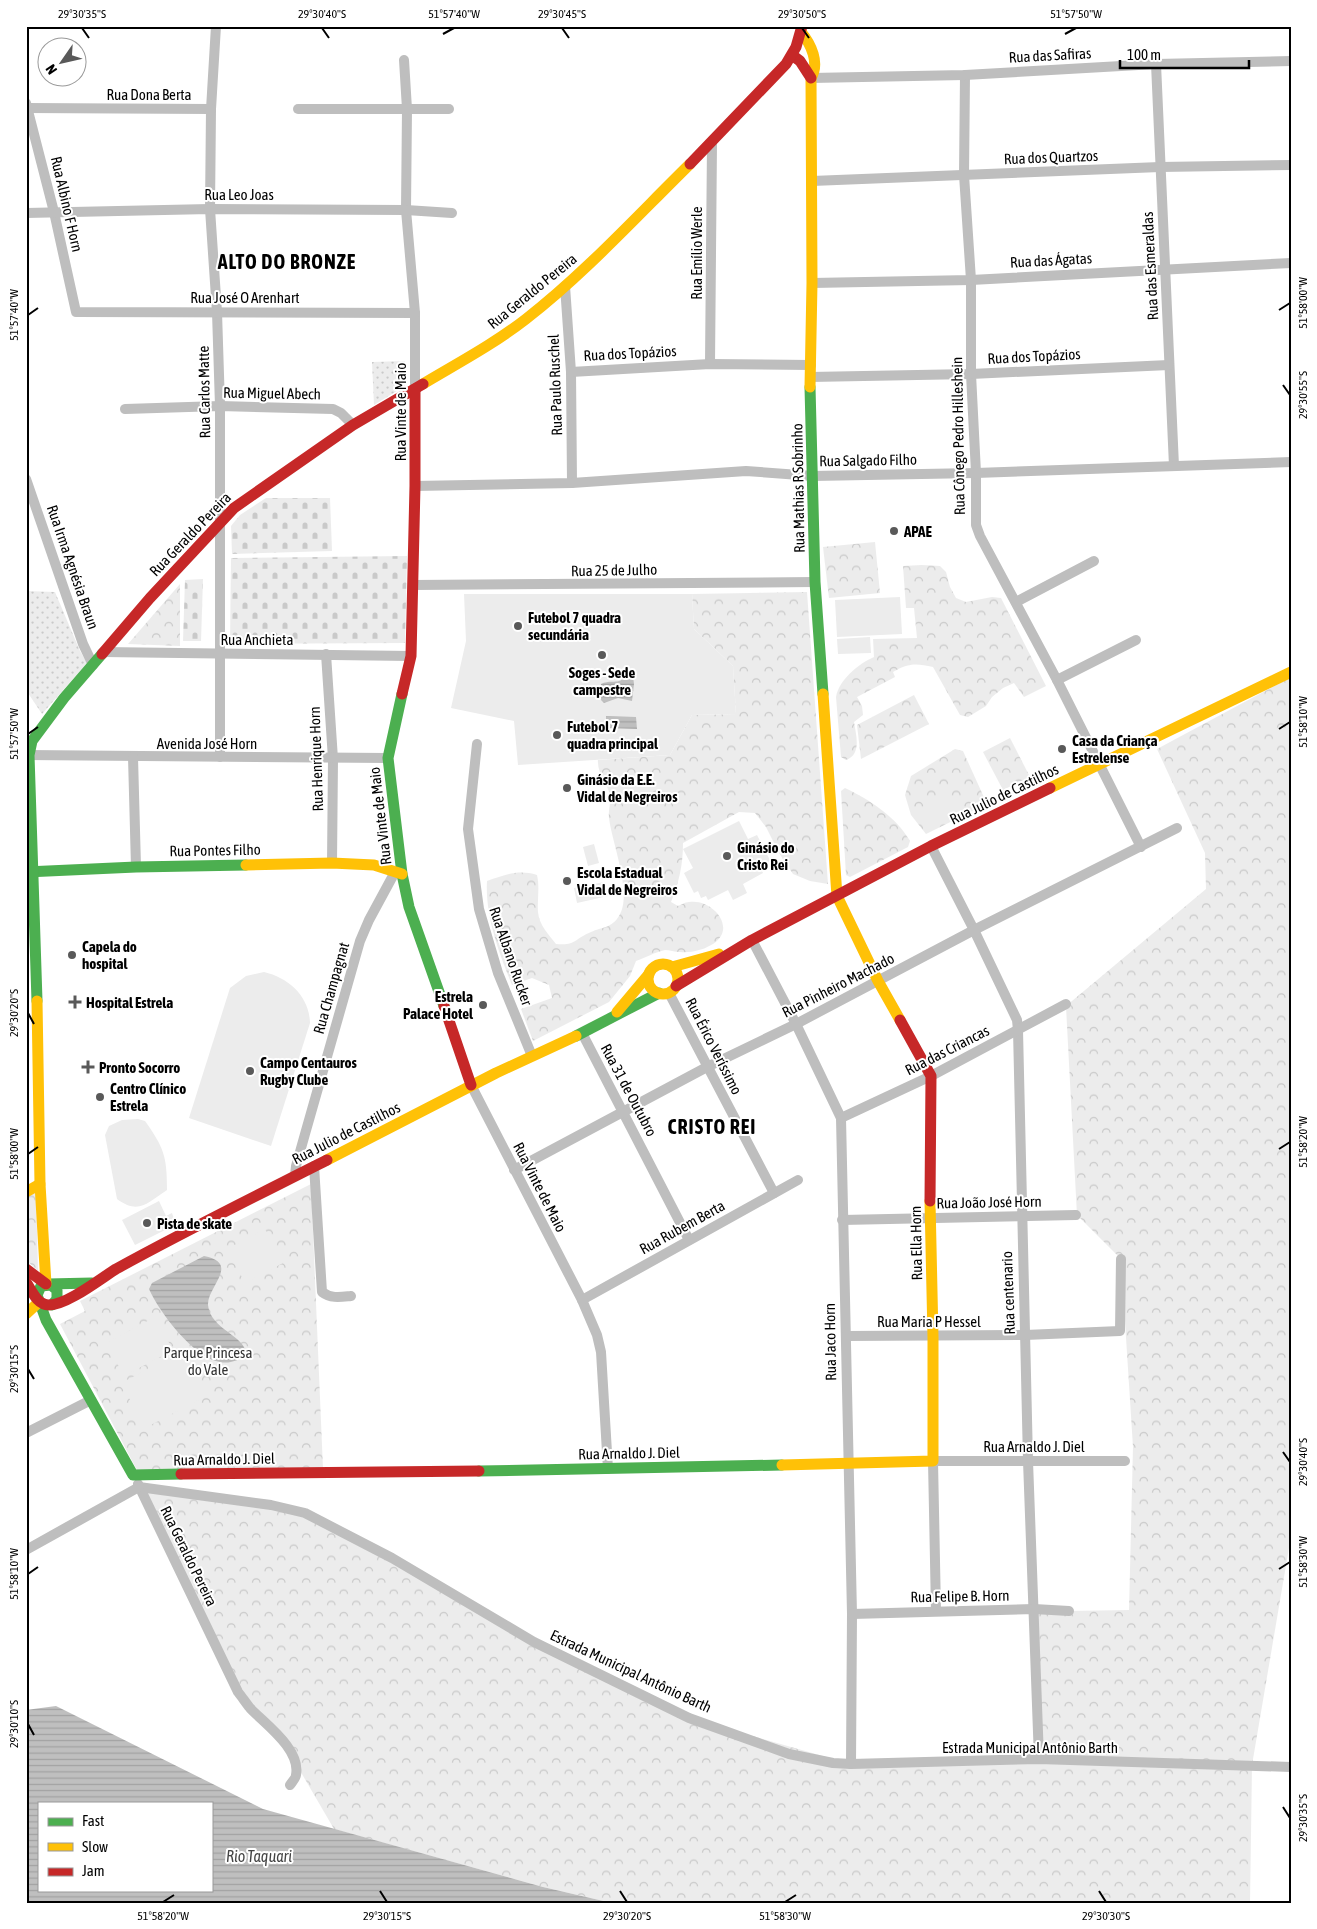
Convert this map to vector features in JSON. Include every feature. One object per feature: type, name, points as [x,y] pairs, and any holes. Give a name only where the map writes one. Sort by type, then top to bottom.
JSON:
[{"type":"main road","name":"Rua Geraldo Pereira","points":[[46,1284],[40,1184],[38,1041],[31,976],[29,872],[28,755],[37,732],[103,652],[220,521],[248,497],[354,425],[487,346],[526,319],[565,286],[712,143],[786,64],[796,47],[802,29]]},
{"type":"main road","name":"Rua Mathias R Sobrinho","points":[[802,29],[811,44],[814,71],[811,78],[812,283],[810,371],[812,476],[815,582],[837,896]]},
{"type":"main road","points":[[792,55],[800,61],[811,78]]},
{"type":"main road","name":"Rua Vinte de Maio","points":[[415,389],[416,486],[411,656],[388,758],[398,873],[408,907],[471,1085]]},
{"type":"main road","name":"Rua Julio de Castilhos","points":[[52,1305],[70,1298],[116,1270],[471,1085],[668,991],[752,940],[931,846],[1291,672]]},
{"type":"main road","name":"Rua Pontes Filho","points":[[29,872],[136,867],[332,863],[374,865],[398,873]]},
{"type":"main road","name":"Rua Ella Horn","points":[[837,896],[878,981],[931,1076],[930,1218],[933,1336],[933,1461]]},
{"type":"main road","name":"Rua Julio de Castilhos","points":[[672,967],[735,950]]},
{"type":"main road","points":[[658,964],[663,964],[672,967],[678,976],[668,991],[654,991],[648,984],[649,974],[654,967],[658,964]]},
{"type":"main road","name":"Rua Julio de Castilhos","points":[[613,1017],[649,974]]},
{"type":"main road","points":[[26,1192],[40,1184]]},
{"type":"main road","points":[[26,1269],[46,1284],[55,1287],[58,1292],[58,1299],[52,1305],[40,1302]]},
{"type":"main road","name":"Rua Geraldo Pereira","points":[[26,1282],[40,1302],[47,1321],[56,1333],[133,1475]]},
{"type":"main road","points":[[40,1302],[37,1292],[41,1286],[46,1284],[95,1283]]},
{"type":"main road","points":[[26,1314],[40,1302]]},
{"type":"main road","name":"Rua Geraldo Pereira","points":[[52,1305],[50,1310],[56,1333]]},
{"type":"main road","name":"Rua Arnaldo J. Diel","points":[[133,1475],[608,1469],[933,1461]]},
{"type":"street","name":"Rua Carlos Matte","points":[[216,26],[211,109],[210,209],[217,312],[220,406],[220,757]]},
{"type":"street","name":"Rua Vinte de Maio","points":[[404,60],[407,109],[406,210],[415,313],[415,389]]},
{"type":"street","name":"Rua das Safiras","points":[[811,78],[965,75],[1156,64],[1291,61]]},
{"type":"street","name":"Rua das Esmeraldas","points":[[1156,64],[1174,466]]},
{"type":"street","name":"Rua Cônego Pedro Hilleshein","points":[[965,75],[964,175],[971,280],[971,374],[976,473],[976,525],[1141,847]]},
{"type":"street","name":"Rua Dona Berta","points":[[27,107],[211,109]]},
{"type":"street","name":"Rua Albino F Horn","points":[[27,107],[54,212],[76,312]]},
{"type":"street","points":[[298,109],[449,109]]},
{"type":"street","name":"Rua Emílio Werle","points":[[710,364],[712,143]]},
{"type":"street","name":"Rua dos Quartzos","points":[[812,181],[1160,167],[1291,166]]},
{"type":"street","name":"Rua Leo Joas","points":[[26,213],[210,209],[406,210],[452,213]]},
{"type":"street","name":"Rua das Ágatas","points":[[812,283],[971,280],[1291,263]]},
{"type":"street","name":"Rua Paulo Ruschel","points":[[565,286],[571,372],[572,483]]},
{"type":"street","name":"Rua José O Arenhart","points":[[76,312],[415,313]]},
{"type":"street","name":"Rua dos Topázios","points":[[571,372],[710,364],[810,371],[971,374],[1169,365]]},
{"type":"street","name":"Rua Miguel Abech","points":[[125,409],[220,406],[333,409],[341,413],[354,425]]},
{"type":"street","name":"Rua Salgado Filho","points":[[416,486],[572,483],[746,471],[812,476],[976,473],[1291,462]]},
{"type":"street","name":"Rua Irma Agnésia Braun","points":[[26,478],[83,644],[93,665]]},
{"type":"street","points":[[1016,602],[1094,562]]},
{"type":"street","name":"Rua 25 de Julho","points":[[413,585],[815,582]]},
{"type":"street","points":[[1057,680],[1136,640]]},
{"type":"street","name":"Rua Anchieta","points":[[103,652],[411,656]]},
{"type":"street","name":"Rua Henrique Horn","points":[[326,654],[333,759],[332,863]]},
{"type":"street","name":"Rua Albano Rucker","points":[[477,744],[468,828],[479,909],[498,973],[532,1056]]},
{"type":"street","name":"Avenida José Horn","points":[[28,755],[388,758]]},
{"type":"street","points":[[133,757],[136,867]]},
{"type":"street","name":"Rua Pinheiro Machado","points":[[514,1170],[707,1067],[796,1024],[974,930],[1177,828]]},
{"type":"street","name":"Rua centenario","points":[[931,846],[1017,1020],[1028,1461],[1039,1759]]},
{"type":"street","name":"Rua Champagnat","points":[[295,1176],[305,1134],[360,942],[369,920],[398,873]]},
{"type":"street","name":"Rua Jaco Horn","points":[[752,940],[796,1024],[840,1118],[852,1614],[851,1764]]},
{"type":"street","name":"Rua Érico Veríssimo","points":[[668,991],[774,1193]]},
{"type":"street","name":"Rua das Criancas","points":[[840,1118],[931,1076],[1066,1004]]},
{"type":"street","name":"Rua 31 de Outubro","points":[[582,1033],[689,1240]]},
{"type":"street","name":"Rua Vinte de Maio","points":[[471,1085],[582,1300],[596,1335],[601,1352],[608,1469]]},
{"type":"street","points":[[314,1166],[322,1292],[328,1296],[339,1298],[351,1296]]},
{"type":"street","name":"Rua Rubem Berta","points":[[582,1300],[798,1180]]},
{"type":"street","name":"Rua João José Horn","points":[[842,1220],[1076,1215]]},
{"type":"street","name":"Rua Maria P Hessel","points":[[846,1336],[1025,1335],[1120,1331],[1121,1259]]},
{"type":"street","points":[[26,1433],[91,1400]]},
{"type":"street","name":"Rua Arnaldo J. Diel","points":[[933,1461],[1125,1461]]},
{"type":"street","name":"Rua Ella Horn","points":[[933,1461],[936,1611]]},
{"type":"street","name":"Rua Geraldo Pereira","points":[[133,1475],[238,1692],[250,1708],[280,1736],[289,1749],[295,1762],[296,1775],[290,1785]]},
{"type":"street","points":[[26,1550],[139,1487]]},
{"type":"street","name":"Estrada Municipal Antônio Barth","points":[[139,1487],[271,1505],[305,1513],[392,1558],[534,1642],[689,1718],[789,1754],[833,1763],[851,1764],[1039,1759],[1291,1767]]},
{"type":"street","name":"Rua Felipe B. Horn","points":[[852,1614],[1034,1609],[1069,1611]]},
{"type":"green space","points":[[405,361],[405,386],[374,405],[372,362]]},
{"type":"green space","points":[[266,498],[330,498],[332,551],[232,554],[231,526],[240,515]]},
{"type":"green space","points":[[875,542],[880,593],[829,598],[823,547]]},
{"type":"green space","points":[[407,556],[405,643],[230,644],[231,558]]},
{"type":"green space","points":[[903,566],[940,566],[946,572],[950,587],[956,598],[966,602],[992,597],[1001,598],[1046,686],[1024,697],[1014,683],[1003,688],[992,697],[986,706],[968,717],[960,715],[933,667],[917,664],[908,665],[893,672],[895,677],[857,697],[862,706],[863,715],[854,722],[857,738],[856,749],[851,757],[846,760],[841,757],[836,697],[838,691],[850,673],[874,657],[873,639],[917,638],[914,608],[906,608]]},
{"type":"green space","points":[[203,579],[201,641],[183,641],[185,580]]},
{"type":"green space","points":[[180,584],[180,646],[128,644]]},
{"type":"green space","points":[[26,591],[55,592],[87,663],[42,714],[26,690]]},
{"type":"green space","points":[[807,592],[828,884],[810,881],[793,874],[779,853],[766,827],[755,813],[739,812],[683,843],[680,873],[671,902],[678,906],[688,902],[698,902],[713,909],[722,923],[723,930],[720,937],[713,944],[697,951],[678,952],[665,950],[636,961],[630,976],[609,1002],[533,1041],[521,1009],[552,998],[549,985],[532,978],[512,985],[491,921],[488,908],[487,881],[518,873],[537,875],[540,921],[556,944],[571,943],[613,923],[619,916],[623,906],[623,882],[609,818],[609,790],[599,770],[598,760],[670,755],[692,715],[736,714],[733,666],[694,629],[692,594]]},
{"type":"green space","points":[[464,594],[692,594],[694,629],[733,666],[736,714],[692,715],[670,755],[518,765],[514,721],[451,708],[466,641]]},
{"type":"green space","points":[[900,597],[902,634],[837,637],[835,600]]},
{"type":"green space","points":[[870,637],[871,653],[838,654],[837,639]]},
{"type":"green space","points":[[1291,677],[1291,1536],[1252,1765],[1250,1903],[612,1903],[543,1887],[334,1829],[295,1762],[250,1708],[139,1487],[305,1513],[534,1642],[689,1718],[851,1764],[1039,1759],[1034,1609],[1069,1611],[1129,1610],[1133,1447],[1121,1259],[1077,1215],[1066,1006],[1206,889],[1205,853],[1157,749]]},
{"type":"green space","points":[[914,695],[929,724],[861,759],[857,725]]},
{"type":"green space","points":[[1010,738],[1030,777],[1003,790],[983,752]]},
{"type":"green space","points":[[955,749],[963,751],[987,804],[926,834],[911,815],[905,795],[911,776]]},
{"type":"green space","points":[[845,788],[864,798],[889,816],[910,841],[908,847],[850,877],[846,875],[841,791]]},
{"type":"green space","points":[[949,797],[959,815],[926,831],[917,813]]},
{"type":"green space","name":"Ginásio do Cristo Rei","points":[[739,821],[748,839],[757,835],[772,864],[761,869],[763,873],[743,884],[747,893],[733,900],[728,890],[708,900],[706,896],[701,898],[698,891],[694,893],[684,873],[693,868],[683,849]]},
{"type":"green space","points":[[594,844],[599,863],[588,866],[583,847]]},
{"type":"green space","points":[[604,882],[608,896],[577,903],[574,888]]},
{"type":"green space","name":"Campo Centauros Rugby Clube","points":[[264,972],[282,979],[296,990],[306,1004],[310,1023],[271,1146],[189,1118],[230,988],[246,976]]},
{"type":"green space","points":[[138,1119],[145,1121],[163,1153],[167,1190],[148,1203],[137,1207],[125,1204],[117,1199],[105,1135],[109,1126],[122,1120]]},
{"type":"green space","name":"Parque Princesa do Vale","points":[[311,1184],[323,1469],[138,1472],[60,1324],[85,1311],[80,1301]]},
{"type":"green space","points":[[36,1192],[38,1271],[26,1260],[26,1198]]},
{"type":"green space","name":"Pista de skate","points":[[159,1201],[166,1216],[172,1213],[174,1219],[170,1221],[173,1226],[135,1245],[122,1220]]},
{"type":"green space","points":[[265,1229],[283,1263],[245,1283],[227,1249]]},
{"type":"green space","points":[[155,1317],[173,1350],[124,1376],[106,1343]]},
{"type":"green space","points":[[185,1350],[208,1395],[145,1428],[121,1383]]},
{"type":"water","points":[[627,674],[633,676],[632,701],[618,698],[604,703],[601,700],[601,684],[621,680]]},
{"type":"water","points":[[606,716],[636,717],[637,729],[606,728]]},
{"type":"water","points":[[204,1256],[215,1259],[220,1264],[221,1270],[209,1298],[210,1314],[245,1349],[246,1356],[234,1361],[220,1362],[210,1359],[199,1352],[178,1333],[161,1310],[149,1289],[152,1283]]},
{"type":"water","name":"Rio Taquari","points":[[56,1706],[263,1809],[543,1887],[612,1903],[26,1903],[26,1710]]},
{"type":"traffic: fast","points":[[810,387],[815,582],[823,694]]},
{"type":"traffic: fast","points":[[37,1001],[29,755],[32,741],[64,698],[102,654]]},
{"type":"traffic: fast","points":[[402,694],[388,758],[402,874],[409,907],[444,1006]]},
{"type":"traffic: fast","points":[[26,872],[246,865]]},
{"type":"traffic: fast","points":[[576,1036],[659,993]]},
{"type":"traffic: fast","points":[[48,1284],[92,1283]]},
{"type":"traffic: fast","points":[[52,1305],[57,1299],[57,1290],[51,1285],[41,1286],[37,1295],[46,1320],[133,1475],[181,1474]]},
{"type":"traffic: fast","points":[[479,1471],[782,1465]]},
{"type":"traffic: slow","points":[[801,32],[811,48],[815,66],[811,78],[812,283],[810,387]]},
{"type":"traffic: slow","points":[[423,384],[501,337],[548,302],[590,264],[690,164]]},
{"type":"traffic: slow","points":[[1050,788],[1291,672]]},
{"type":"traffic: slow","points":[[823,694],[837,896],[878,981],[900,1020]]},
{"type":"traffic: slow","points":[[246,865],[332,863],[374,865],[402,874]]},
{"type":"traffic: slow","points":[[672,967],[719,954]]},
{"type":"traffic: slow","points":[[663,964],[674,968],[678,979],[674,990],[663,994],[652,990],[648,979],[652,968],[663,964]]},
{"type":"traffic: slow","points":[[617,1012],[649,974]]},
{"type":"traffic: slow","points":[[37,1001],[40,1184],[46,1284]]},
{"type":"traffic: slow","points":[[327,1160],[496,1073],[576,1036]]},
{"type":"traffic: slow","points":[[26,1192],[40,1184]]},
{"type":"traffic: slow","points":[[782,1465],[933,1461],[930,1201]]},
{"type":"traffic: slow","points":[[26,1314],[39,1302]]},
{"type":"traffic: jam","points":[[690,164],[786,64],[796,47],[802,26]]},
{"type":"traffic: jam","points":[[792,55],[800,61],[811,78]]},
{"type":"traffic: jam","points":[[102,654],[150,598],[234,508],[353,425],[423,384]]},
{"type":"traffic: jam","points":[[402,694],[411,656],[415,389]]},
{"type":"traffic: jam","points":[[676,986],[752,940],[931,846],[1050,788]]},
{"type":"traffic: jam","points":[[444,1006],[471,1085]]},
{"type":"traffic: jam","points":[[900,1020],[931,1076],[930,1201]]},
{"type":"traffic: jam","points":[[26,1282],[41,1303],[49,1305],[65,1301],[142,1255],[327,1160]]},
{"type":"traffic: jam","points":[[26,1269],[46,1284]]},
{"type":"traffic: jam","points":[[181,1474],[479,1471]]},
{"type":"place","name":"APAE","points":[[894,531]]},
{"type":"place","name":"Futebol 7 quadra secundária","points":[[518,626]]},
{"type":"place","name":"Soges - Sede campestre","points":[[602,655]]},
{"type":"place","name":"Futebol 7 quadra principal","points":[[557,735]]},
{"type":"place","name":"Casa da Criança Estrelense","points":[[1062,749]]},
{"type":"place","name":"Ginásio da E.E. Vidal de Negreiros","points":[[567,788]]},
{"type":"place","name":"Ginásio do Cristo Rei","points":[[727,856]]},
{"type":"place","name":"Escola Estadual Vidal de Negreiros","points":[[567,881]]},
{"type":"place","name":"Capela do hospital","points":[[72,955]]},
{"type":"place","name":"Hospital Estrela","points":[[75,1002]]},
{"type":"place","name":"Estrela Palace Hotel","points":[[483,1005]]},
{"type":"place","name":"Pronto Socorro","points":[[88,1067]]},
{"type":"place","name":"Campo Centauros Rugby Clube","points":[[250,1071]]},
{"type":"place","name":"Centro Clínico Estrela","points":[[100,1097]]},
{"type":"place","name":"Pista de skate","points":[[147,1223]]},
{"type":"district","name":"ALTO DO BRONZE","points":[[287,261]]},
{"type":"district","name":"CRISTO REI","points":[[712,1126]]}]
